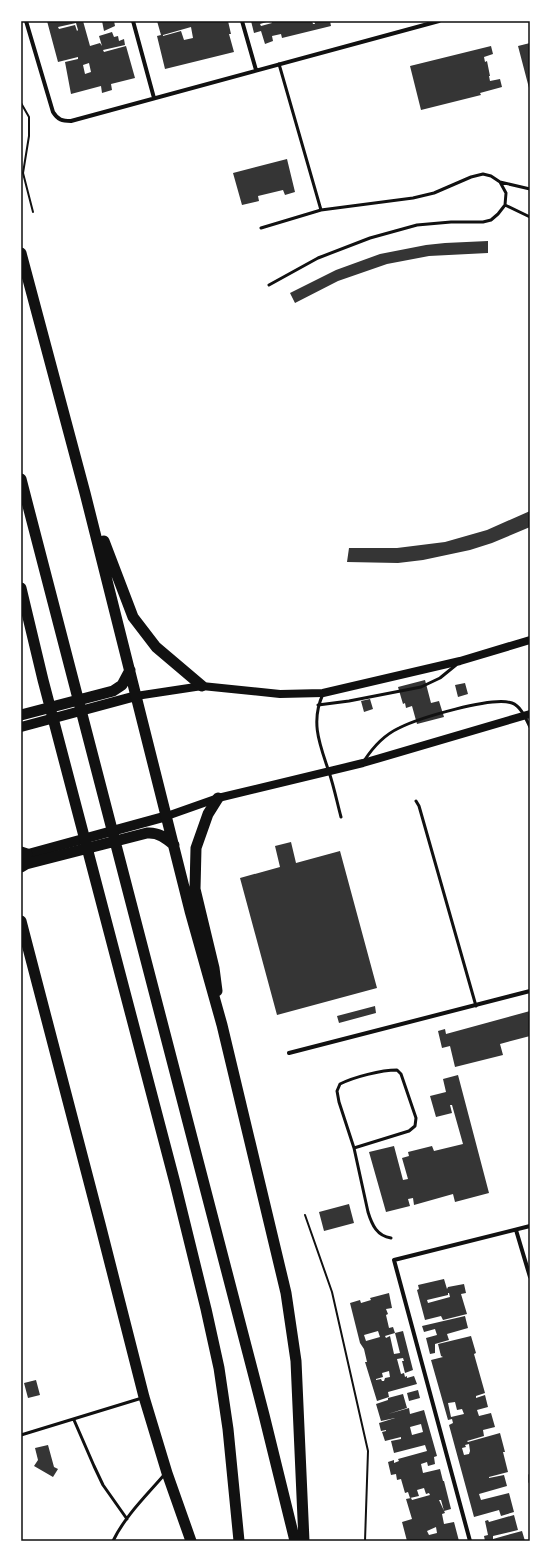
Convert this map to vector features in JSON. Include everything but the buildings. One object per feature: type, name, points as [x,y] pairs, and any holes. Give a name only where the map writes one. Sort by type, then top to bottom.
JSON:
[{"type":"highway","points":[[21,253],[85,493],[206,971],[222,1025],[286,1293],[296,1361],[304,1541]]},
{"type":"highway","points":[[21,479],[264,1415],[295,1541]]},
{"type":"highway","points":[[85,493],[133,617],[156,647],[202,686]]},
{"type":"highway","points":[[21,588],[175,1183],[216,1354],[228,1429],[239,1541]]},
{"type":"highway","points":[[21,715],[113,691],[122,685],[130,670]]},
{"type":"highway","points":[[218,798],[208,814],[196,848],[195,889],[214,968],[222,1025]]},
{"type":"highway","points":[[21,867],[26,864],[153,832],[174,845]]},
{"type":"highway","points":[[21,921],[144,1397],[167,1473],[191,1541]]},
{"type":"highway","points":[[21,937],[29,951]]},
{"type":"main road","points":[[21,727],[136,696],[202,686],[280,694],[324,693],[460,661],[530,640]]},
{"type":"main road","points":[[23,854],[167,816],[218,798],[363,763],[527,715]]},
{"type":"street","points":[[26,21],[54,112],[61,120],[71,121],[439,21]]},
{"type":"street","points":[[133,21],[154,98]]},
{"type":"street","points":[[242,21],[256,70]]},
{"type":"street","points":[[289,1053],[530,991]]},
{"type":"street","points":[[470,1541],[394,1260],[530,1226]]},
{"type":"street","points":[[516,1230],[530,1277]]},
{"type":"lane","points":[[279,64],[321,210]]},
{"type":"lane","points":[[261,228],[321,210],[413,198],[434,193],[471,177],[483,174],[491,176],[500,182],[530,189]]},
{"type":"lane","points":[[269,285],[318,258],[370,238],[417,226],[451,222],[483,222],[491,220],[505,205],[506,192],[500,182]]},
{"type":"lane","points":[[505,205],[530,217]]},
{"type":"lane","points":[[318,705],[349,701],[421,687],[440,678],[460,661]]},
{"type":"lane","points":[[324,693],[318,705],[316,716],[319,740],[341,817]]},
{"type":"lane","points":[[363,763],[372,749],[398,728],[422,718],[456,709],[502,702],[511,703],[527,715],[530,727]]},
{"type":"lane","points":[[416,801],[419,806],[476,1006]]},
{"type":"lane","points":[[354,1148],[410,1131],[414,1126],[416,1118],[401,1074],[397,1070],[390,1070],[347,1080],[340,1084],[337,1091],[339,1102],[354,1148],[371,1223],[380,1234],[391,1238]]},
{"type":"lane","points":[[21,1435],[74,1420],[144,1397]]},
{"type":"lane","points":[[74,1420],[103,1486],[127,1519]]},
{"type":"lane","points":[[113,1541],[118,1529],[167,1473]]},
{"type":"lane","points":[[530,1475],[530,1482]]},
{"type":"path","points":[[21,103],[29,116],[29,136],[23,172],[33,212]]},
{"type":"path","points":[[305,1215],[332,1292],[368,1450],[365,1541]]}]
